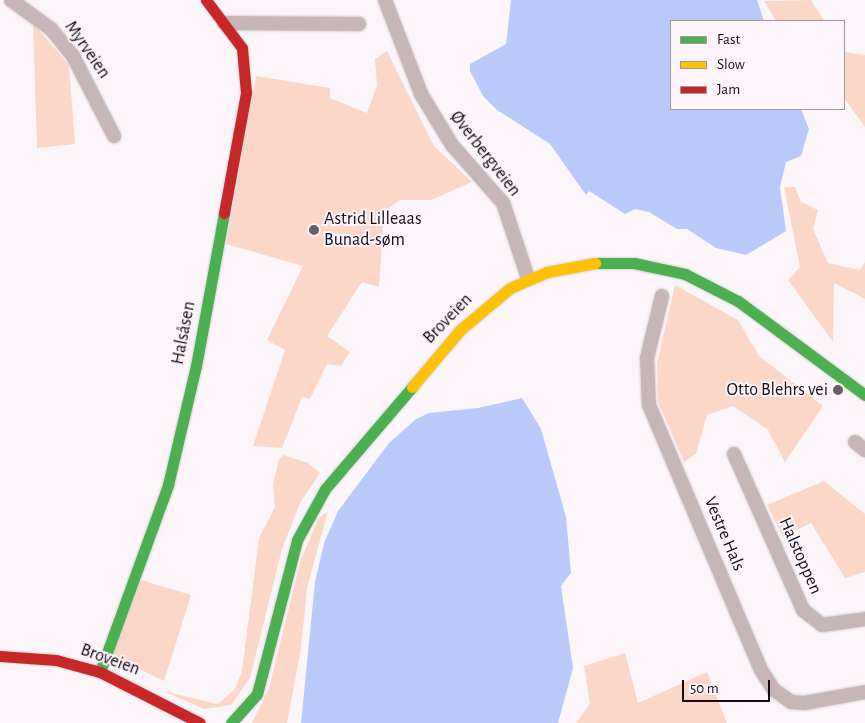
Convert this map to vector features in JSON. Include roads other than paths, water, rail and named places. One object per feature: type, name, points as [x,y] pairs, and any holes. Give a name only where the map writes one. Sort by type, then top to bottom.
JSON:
[{"type":"street","name":"Myrveien","points":[[11,0],[51,29],[73,56],[114,136]]},
{"type":"street","name":"Halsåsen","points":[[100,672],[159,516],[196,366],[246,93],[242,48],[206,0]]},
{"type":"street","name":"Øverbergveien","points":[[385,0],[420,94],[452,145],[503,203],[528,278]]},
{"type":"street","points":[[224,23],[359,24]]},
{"type":"street","name":"Broveien","points":[[232,723],[257,694],[297,540],[330,481],[460,330],[500,294],[528,278],[566,266],[605,262],[652,265],[685,274],[738,302],[865,395]]},
{"type":"street","name":"Vestre Hals","points":[[662,296],[647,358],[649,405],[762,670],[774,690],[791,702],[804,703],[865,692]]},
{"type":"street","name":"Halstoppen","points":[[734,454],[803,610],[822,625],[865,619]]},
{"type":"street","name":"Broveien","points":[[0,656],[56,660],[100,672],[200,723]]},
{"type":"water","points":[[511,0],[757,0],[764,20],[670,20],[670,110],[801,110],[809,129],[801,156],[786,162],[780,187],[786,231],[746,255],[716,248],[687,229],[677,229],[649,212],[635,209],[625,214],[589,191],[586,195],[550,144],[497,110],[483,96],[470,71],[470,64],[506,44]]},
{"type":"water","points":[[522,398],[541,429],[566,517],[571,573],[561,586],[573,668],[558,723],[301,723],[315,582],[324,543],[338,511],[389,443],[416,419],[429,413],[478,408]]},
{"type":"place","name":"Astrid Lilleaas Bunad-søm","points":[[314,230]]},
{"type":"place","name":"Otto Blehrs vei","points":[[838,390]]}]
